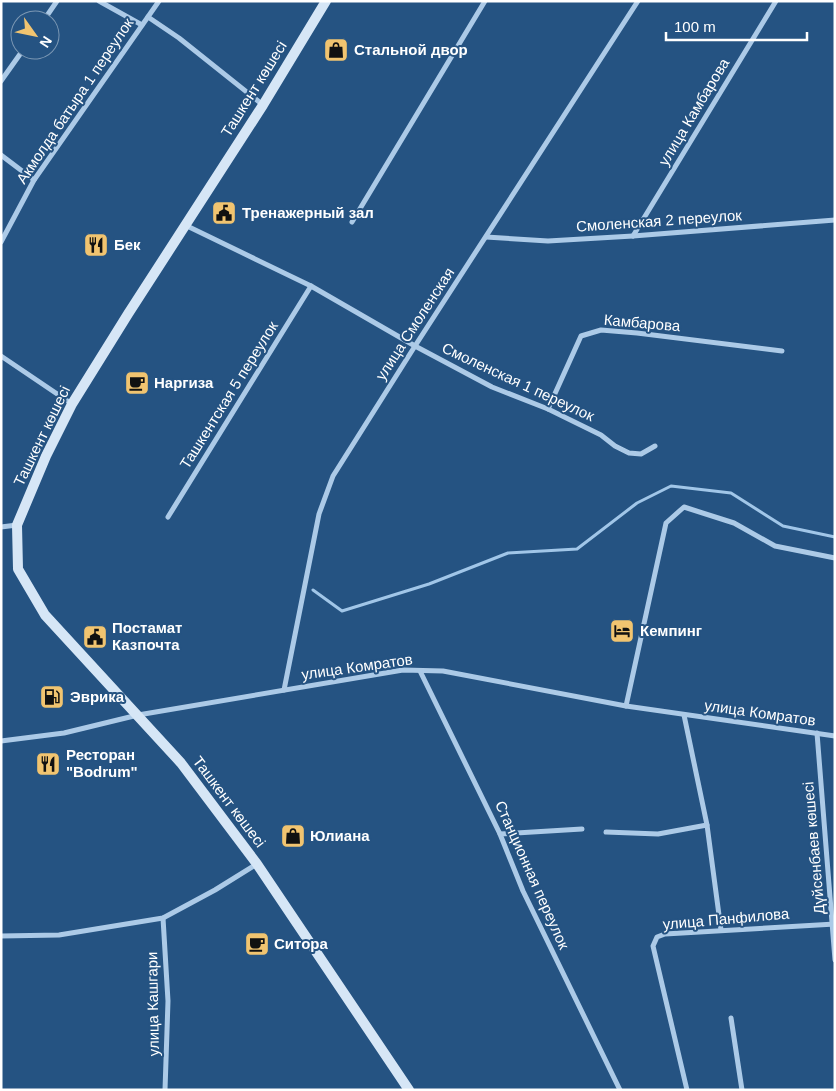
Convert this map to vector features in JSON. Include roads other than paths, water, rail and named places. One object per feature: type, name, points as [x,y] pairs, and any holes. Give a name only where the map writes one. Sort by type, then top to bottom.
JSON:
[{"type":"main road","name":"Ташкент көшесі","points":[[326,1],[263,105],[72,404],[46,456],[17,525],[18,569],[45,615],[181,763],[257,864],[409,1090]]},
{"type":"street","points":[[99,1],[142,25]]},
{"type":"street","name":"Акмолда батыра 1 переулок","points":[[1,242],[34,180],[159,1]]},
{"type":"street","points":[[352,222],[485,1]]},
{"type":"street","name":"улица Смоленская","points":[[284,690],[319,514],[333,476],[638,1]]},
{"type":"street","name":"улица Камбарова","points":[[633,236],[776,1]]},
{"type":"street","points":[[148,17],[179,38],[263,105]]},
{"type":"street","points":[[1,81],[16,60]]},
{"type":"street","points":[[1,155],[34,180]]},
{"type":"street","name":"Смоленская 2 переулок","points":[[486,237],[548,241],[835,220]]},
{"type":"street","name":"Смоленская 1 переулок","points":[[185,225],[310,286],[415,346],[492,387],[548,409],[600,435],[629,453],[641,454],[655,446]]},
{"type":"street","name":"Ташкентская 5 переулок","points":[[168,517],[310,286]]},
{"type":"street","name":"Камбарова","points":[[548,409],[581,336],[601,330],[782,351]]},
{"type":"street","points":[[1,356],[72,404]]},
{"type":"street","points":[[626,706],[666,523],[684,507],[734,523],[775,546],[835,558]]},
{"type":"street","points":[[1,527],[17,525]]},
{"type":"street","name":"улица Комратов","points":[[1,741],[64,733],[138,715],[403,670],[443,671],[626,706],[835,736]]},
{"type":"street","name":"Станционная переулок","points":[[420,671],[500,834],[523,891],[620,1090]]},
{"type":"street","points":[[684,715],[707,825],[721,930]]},
{"type":"street","name":"Дүйсенбаев көшесі","points":[[817,733],[834,924],[835,960]]},
{"type":"street","points":[[606,832],[658,834],[707,825]]},
{"type":"street","points":[[500,834],[582,830]]},
{"type":"street","points":[[1,936],[59,934],[163,918],[215,890],[257,864]]},
{"type":"street","name":"улица Кашгари","points":[[163,918],[168,1001],[165,1090]]},
{"type":"street","name":"улица Панфилова","points":[[687,1090],[653,946],[657,937],[665,934],[834,924]]},
{"type":"street","points":[[731,1018],[742,1090]]},
{"type":"waterway","points":[[313,590],[342,611],[429,584],[508,553],[577,549],[637,503],[671,486],[731,493],[783,526],[835,537]]},
{"type":"place","name":"Стальной двор","points":[[336,50]]},
{"type":"place","name":"Тренажерный зал","points":[[224,213]]},
{"type":"place","name":"Бек","points":[[96,245]]},
{"type":"place","name":"Наргиза","points":[[137,383]]},
{"type":"place","name":"Кемпинг","points":[[622,631]]},
{"type":"place","name":"Постамат Казпочта","points":[[95,637]]},
{"type":"place","name":"Эврика","points":[[52,697]]},
{"type":"place","name":"Ресторан \"Bodrum\"","points":[[48,764]]},
{"type":"place","name":"Юлиана","points":[[293,836]]},
{"type":"place","name":"Ситора","points":[[257,944]]}]
